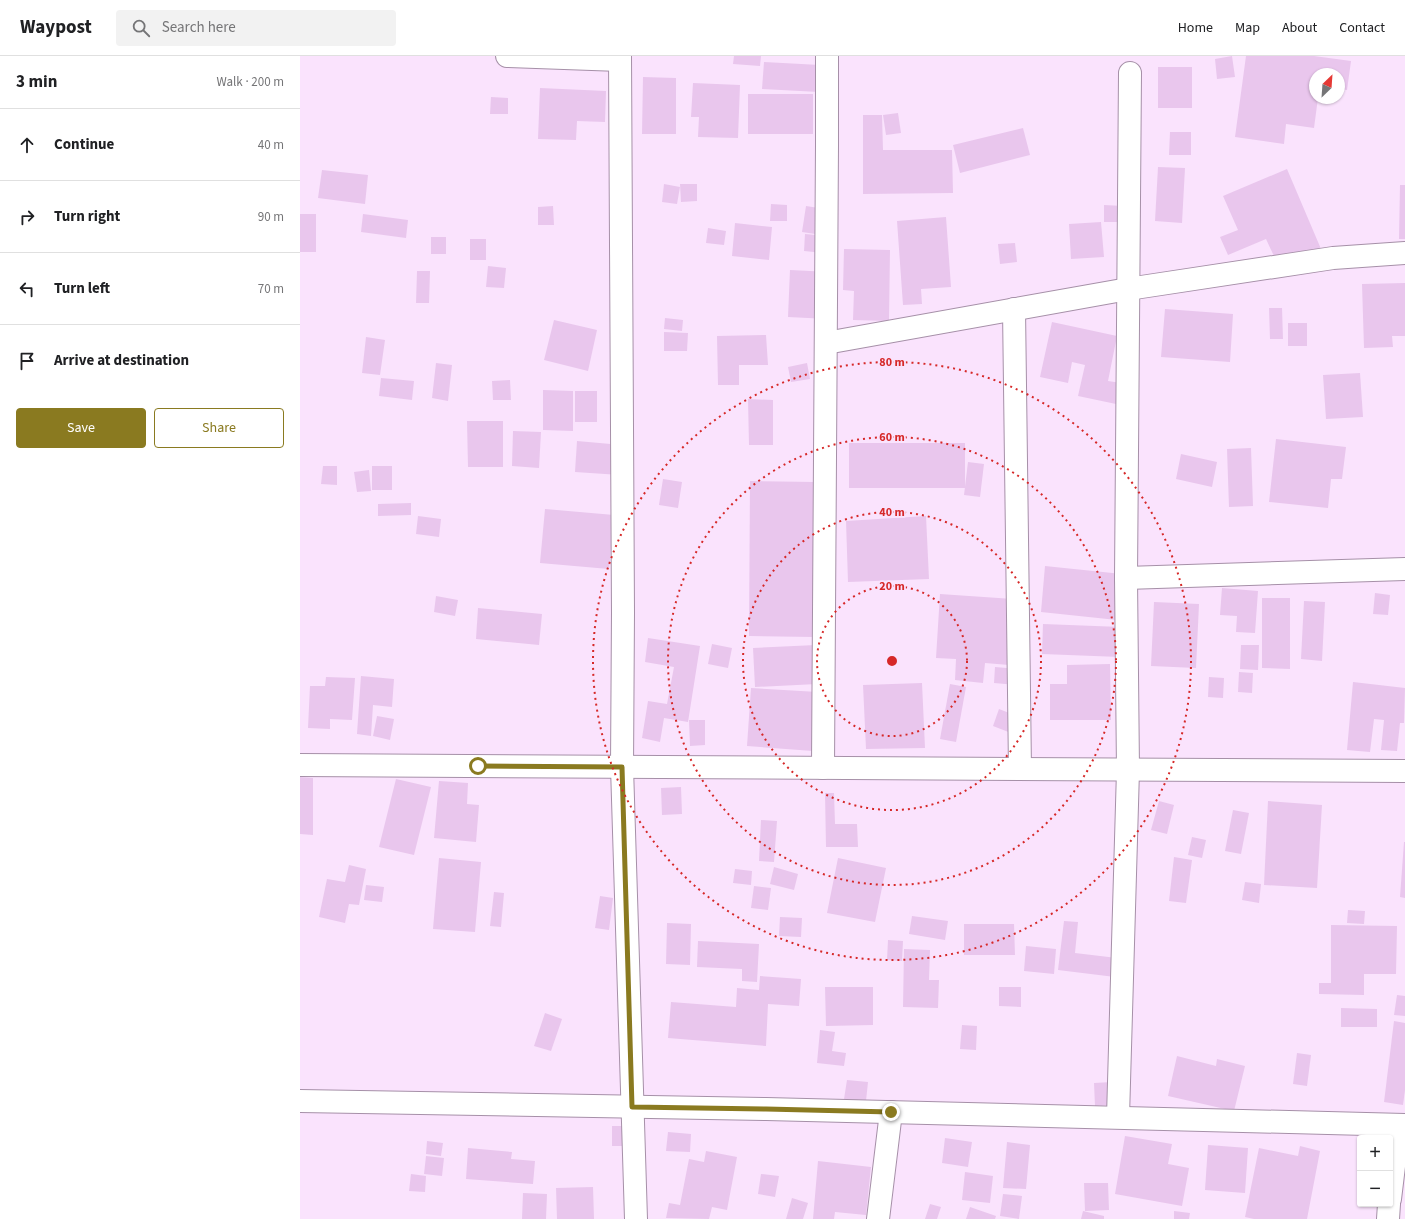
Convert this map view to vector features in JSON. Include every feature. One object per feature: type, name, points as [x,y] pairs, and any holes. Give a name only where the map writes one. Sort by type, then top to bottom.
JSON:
[{"type":"street","points":[[507,56],[620,58],[623,605],[622,767],[636,1219]]},
{"type":"street","points":[[823,768],[826,343],[826,56]]},
{"type":"street","points":[[1118,1117],[1128,770],[1126,578],[1130,73]]},
{"type":"street","points":[[826,343],[1128,289],[1333,258],[1405,253]]},
{"type":"street","points":[[1014,309],[1020,769]]},
{"type":"street","points":[[1126,578],[1405,568]]},
{"type":"street","points":[[300,765],[1405,771]]},
{"type":"street","points":[[300,1101],[766,1109],[1402,1125],[1393,1181]]},
{"type":"street","points":[[878,1219],[891,1112]]},
{"type":"street","points":[[1388,1219],[1390,1207]]},
{"type":"building","points":[[734,56],[761,56],[760,66],[733,64]]},
{"type":"building","points":[[1232,56],[1235,77],[1217,79],[1215,59]]},
{"type":"building","points":[[1246,56],[1314,56],[1351,61],[1347,90],[1345,90],[1345,68],[1309,68],[1309,104],[1317,104],[1314,128],[1286,124],[1284,144],[1235,137]]},
{"type":"building","points":[[764,62],[820,65],[819,92],[762,89]]},
{"type":"building","points":[[1158,67],[1192,67],[1192,108],[1158,108]]},
{"type":"building","points":[[643,77],[676,78],[676,134],[642,134]]},
{"type":"building","points":[[693,83],[740,85],[738,138],[698,137],[699,117],[691,117]]},
{"type":"building","points":[[540,88],[606,91],[605,122],[577,121],[576,140],[538,139]]},
{"type":"building","points":[[748,94],[813,94],[813,134],[748,134]]},
{"type":"building","points":[[491,97],[508,98],[508,114],[490,114]]},
{"type":"building","points":[[898,113],[901,133],[886,135],[883,115]]},
{"type":"building","points":[[863,115],[882,115],[883,150],[952,150],[953,193],[863,194]]},
{"type":"building","points":[[1023,128],[1030,155],[960,173],[953,145]]},
{"type":"building","points":[[1170,132],[1191,132],[1191,155],[1169,155]]},
{"type":"building","points":[[1158,167],[1185,168],[1182,223],[1155,221]]},
{"type":"building","points":[[1287,169],[1321,249],[1279,267],[1266,239],[1228,255],[1220,237],[1238,230],[1223,196]]},
{"type":"building","points":[[322,170],[368,175],[365,204],[318,198]]},
{"type":"building","points":[[664,184],[680,187],[677,204],[662,202]]},
{"type":"building","points":[[680,184],[697,184],[697,201],[681,202]]},
{"type":"building","points":[[1400,185],[1405,185],[1405,239],[1399,239]]},
{"type":"building","points":[[771,204],[787,205],[787,221],[770,221]]},
{"type":"building","points":[[1104,205],[1123,206],[1123,222],[1104,222]]},
{"type":"building","points":[[553,206],[554,225],[538,225],[538,207]]},
{"type":"building","points":[[806,206],[825,209],[822,235],[802,232]]},
{"type":"building","points":[[300,214],[316,214],[316,252],[300,252]]},
{"type":"building","points":[[363,214],[408,220],[406,238],[361,232]]},
{"type":"building","points":[[946,217],[951,287],[921,289],[922,304],[903,305],[897,221]]},
{"type":"building","points":[[1101,222],[1104,257],[1071,259],[1069,224]]},
{"type":"building","points":[[735,223],[772,227],[769,260],[732,256]]},
{"type":"building","points":[[708,228],[726,231],[724,245],[706,243]]},
{"type":"building","points":[[805,234],[826,236],[824,253],[804,251]]},
{"type":"building","points":[[431,237],[446,237],[446,254],[431,254]]},
{"type":"building","points":[[470,239],[486,239],[486,260],[470,260]]},
{"type":"building","points":[[1015,243],[1017,262],[1000,264],[998,244]]},
{"type":"building","points":[[844,249],[890,250],[889,321],[853,320],[854,291],[843,290]]},
{"type":"building","points":[[488,266],[506,268],[504,288],[486,287]]},
{"type":"building","points":[[790,270],[830,272],[828,319],[788,317]]},
{"type":"building","points":[[417,271],[430,271],[429,303],[416,303]]},
{"type":"building","points":[[1405,283],[1405,336],[1392,336],[1393,347],[1364,348],[1362,284]]},
{"type":"building","points":[[1269,308],[1282,308],[1283,339],[1270,339]]},
{"type":"building","points":[[1165,309],[1233,314],[1230,362],[1161,357]]},
{"type":"building","points":[[665,318],[683,320],[682,331],[664,329]]},
{"type":"building","points":[[554,320],[597,330],[588,371],[544,360]]},
{"type":"building","points":[[1052,322],[1117,336],[1108,381],[1121,383],[1116,404],[1078,396],[1085,365],[1072,362],[1068,383],[1040,377]]},
{"type":"building","points":[[1288,323],[1307,323],[1307,346],[1288,346]]},
{"type":"building","points":[[664,332],[688,333],[687,351],[664,351]]},
{"type":"building","points":[[766,335],[768,365],[739,365],[739,385],[718,385],[717,336]]},
{"type":"building","points":[[366,337],[385,340],[380,375],[362,373]]},
{"type":"building","points":[[436,363],[452,365],[448,401],[432,398]]},
{"type":"building","points":[[807,363],[810,379],[791,382],[788,367]]},
{"type":"building","points":[[1360,373],[1363,417],[1326,419],[1323,375]]},
{"type":"building","points":[[381,378],[414,381],[412,400],[379,396]]},
{"type":"building","points":[[510,380],[511,400],[493,400],[492,381]]},
{"type":"building","points":[[543,390],[573,391],[573,431],[543,430]]},
{"type":"building","points":[[575,391],[597,391],[597,422],[575,422]]},
{"type":"building","points":[[748,399],[773,400],[773,445],[749,445]]},
{"type":"building","points":[[467,421],[503,421],[503,467],[468,467]]},
{"type":"building","points":[[513,431],[541,432],[539,468],[512,466]]},
{"type":"building","points":[[1276,439],[1346,447],[1342,479],[1331,479],[1328,508],[1269,502]]},
{"type":"building","points":[[577,441],[622,445],[620,475],[575,472]]},
{"type":"building","points":[[849,443],[965,443],[965,488],[849,488]]},
{"type":"building","points":[[1251,448],[1253,506],[1229,507],[1227,449]]},
{"type":"building","points":[[1181,454],[1217,462],[1212,487],[1176,479]]},
{"type":"building","points":[[968,462],[984,464],[980,497],[964,495]]},
{"type":"building","points":[[323,466],[337,466],[337,485],[321,484]]},
{"type":"building","points":[[372,466],[392,466],[392,490],[372,490]]},
{"type":"building","points":[[369,470],[371,491],[357,492],[354,472]]},
{"type":"building","points":[[663,479],[682,482],[678,508],[659,505]]},
{"type":"building","points":[[750,481],[815,482],[814,637],[749,636]]},
{"type":"building","points":[[411,503],[411,515],[378,516],[378,504]]},
{"type":"building","points":[[545,509],[614,515],[609,569],[540,563]]},
{"type":"building","points":[[418,516],[441,519],[439,537],[416,534]]},
{"type":"building","points":[[926,516],[929,579],[848,582],[846,521]]},
{"type":"building","points":[[1045,566],[1122,574],[1117,620],[1041,612]]},
{"type":"building","points":[[1222,588],[1258,591],[1255,633],[1236,632],[1237,616],[1220,615]]},
{"type":"building","points":[[1375,593],[1390,595],[1388,615],[1373,614]]},
{"type":"building","points":[[940,594],[1013,599],[1009,665],[985,663],[983,683],[955,680],[956,659],[936,658]]},
{"type":"building","points":[[436,596],[458,600],[455,616],[434,612]]},
{"type":"building","points":[[1262,598],[1290,598],[1290,669],[1262,668]]},
{"type":"building","points":[[1304,601],[1325,602],[1322,661],[1301,659]]},
{"type":"building","points":[[1154,602],[1199,604],[1196,668],[1151,666]]},
{"type":"building","points":[[478,608],[542,614],[539,645],[476,639]]},
{"type":"building","points":[[1043,624],[1121,627],[1120,657],[1042,654]]},
{"type":"building","points":[[648,638],[700,646],[688,722],[664,718],[660,742],[642,738],[648,701],[667,704],[674,667],[645,662]]},
{"type":"building","points":[[712,644],[732,648],[728,668],[708,664]]},
{"type":"building","points":[[816,645],[817,684],[755,687],[753,648]]},
{"type":"building","points":[[1241,645],[1259,645],[1258,670],[1240,669]]},
{"type":"building","points":[[1110,664],[1111,720],[1050,720],[1050,684],[1067,684],[1067,665]]},
{"type":"building","points":[[995,667],[1018,669],[1017,685],[994,683]]},
{"type":"building","points":[[1239,672],[1253,673],[1252,693],[1238,692]]},
{"type":"building","points":[[361,676],[394,679],[392,707],[373,705],[371,736],[357,734]]},
{"type":"building","points":[[326,677],[355,678],[352,720],[330,719],[330,729],[308,728],[310,686],[325,686]]},
{"type":"building","points":[[1209,677],[1224,678],[1223,698],[1208,697]]},
{"type":"building","points":[[1353,682],[1405,688],[1404,723],[1400,723],[1397,751],[1381,750],[1384,720],[1374,719],[1370,752],[1347,750]]},
{"type":"building","points":[[922,683],[925,748],[866,749],[863,685]]},
{"type":"building","points":[[950,684],[966,687],[956,742],[940,739]]},
{"type":"building","points":[[751,688],[818,692],[813,751],[747,746]]},
{"type":"building","points":[[999,709],[1017,716],[1011,733],[993,726]]},
{"type":"building","points":[[377,716],[394,719],[390,740],[373,736]]},
{"type":"building","points":[[689,720],[705,720],[705,745],[690,746]]},
{"type":"building","points":[[300,777],[313,778],[313,835],[300,834]]},
{"type":"building","points":[[396,779],[431,787],[414,855],[379,847]]},
{"type":"building","points":[[439,781],[468,783],[467,804],[479,805],[476,842],[434,838]]},
{"type":"building","points":[[681,787],[682,814],[662,815],[661,788]]},
{"type":"building","points":[[825,793],[834,793],[835,824],[857,824],[858,847],[826,847]]},
{"type":"building","points":[[1159,801],[1174,805],[1167,834],[1151,830]]},
{"type":"building","points":[[1268,801],[1322,805],[1317,888],[1264,885]]},
{"type":"building","points":[[1233,810],[1249,813],[1241,854],[1225,851]]},
{"type":"building","points":[[761,820],[777,821],[774,862],[759,861]]},
{"type":"building","points":[[1192,837],[1206,840],[1202,858],[1188,855]]},
{"type":"building","points":[[1405,842],[1405,898],[1400,897]]},
{"type":"building","points":[[1174,857],[1192,860],[1186,903],[1169,901]]},
{"type":"building","points":[[439,858],[481,862],[475,932],[433,929]]},
{"type":"building","points":[[838,858],[886,868],[875,922],[827,913]]},
{"type":"building","points":[[349,865],[366,869],[359,905],[349,904],[345,923],[319,917],[327,879],[345,882]]},
{"type":"building","points":[[774,867],[798,874],[794,890],[770,884]]},
{"type":"building","points":[[735,869],[752,871],[751,885],[733,883]]},
{"type":"building","points":[[1245,882],[1261,884],[1259,903],[1242,900]]},
{"type":"building","points":[[366,885],[384,887],[382,902],[364,900]]},
{"type":"building","points":[[754,886],[771,888],[768,910],[751,908]]},
{"type":"building","points":[[494,892],[504,893],[501,927],[490,926]]},
{"type":"building","points":[[600,896],[613,898],[609,930],[595,928]]},
{"type":"building","points":[[1348,910],[1365,911],[1364,924],[1347,923]]},
{"type":"building","points":[[912,916],[948,921],[945,940],[909,934]]},
{"type":"building","points":[[780,917],[802,918],[801,937],[779,936]]},
{"type":"building","points":[[1064,921],[1078,922],[1075,953],[1117,958],[1115,977],[1058,970]]},
{"type":"building","points":[[667,923],[691,924],[690,965],[666,964]]},
{"type":"building","points":[[964,924],[1014,924],[1015,955],[964,955]]},
{"type":"building","points":[[1331,925],[1397,926],[1396,974],[1364,974],[1364,995],[1319,994],[1319,983],[1331,983]]},
{"type":"building","points":[[888,940],[903,941],[902,961],[887,960]]},
{"type":"building","points":[[698,941],[759,944],[757,982],[742,981],[742,969],[697,967]]},
{"type":"building","points":[[1026,946],[1056,949],[1054,974],[1024,971]]},
{"type":"building","points":[[904,949],[930,950],[929,980],[939,980],[938,1008],[903,1007]]},
{"type":"building","points":[[760,976],[801,979],[799,1006],[768,1004],[766,1046],[668,1038],[671,1002],[736,1007],[737,988],[759,990]]},
{"type":"building","points":[[825,987],[873,987],[873,1025],[826,1026]]},
{"type":"building","points":[[999,987],[1021,987],[1021,1007],[999,1006]]},
{"type":"building","points":[[1397,995],[1405,996],[1405,1016],[1394,1015]]},
{"type":"building","points":[[1341,1008],[1377,1009],[1377,1027],[1341,1027]]},
{"type":"building","points":[[545,1013],[562,1019],[551,1051],[534,1046]]},
{"type":"building","points":[[1394,1021],[1405,1023],[1405,1090],[1403,1105],[1384,1102]]},
{"type":"building","points":[[962,1025],[977,1026],[976,1050],[960,1049]]},
{"type":"building","points":[[820,1030],[835,1032],[832,1051],[846,1053],[844,1066],[817,1063]]},
{"type":"building","points":[[1297,1053],[1311,1055],[1307,1086],[1293,1084]]},
{"type":"building","points":[[1177,1056],[1216,1066],[1217,1059],[1245,1066],[1234,1111],[1168,1096]]},
{"type":"building","points":[[847,1080],[868,1082],[866,1101],[844,1099]]},
{"type":"building","points":[[1112,1082],[1112,1105],[1095,1106],[1094,1083]]},
{"type":"building","points":[[612,1126],[629,1126],[630,1146],[612,1146]]},
{"type":"building","points":[[668,1132],[691,1134],[690,1152],[666,1151]]},
{"type":"building","points":[[1125,1136],[1172,1144],[1168,1164],[1189,1168],[1182,1206],[1115,1194]]},
{"type":"building","points":[[945,1138],[972,1142],[968,1167],[942,1163]]},
{"type":"building","points":[[427,1141],[443,1143],[441,1156],[426,1154]]},
{"type":"building","points":[[1007,1142],[1030,1145],[1026,1189],[1003,1188]]},
{"type":"building","points":[[1208,1145],[1248,1148],[1245,1193],[1205,1190]]},
{"type":"building","points":[[1300,1146],[1320,1151],[1307,1219],[1254,1219],[1245,1217],[1259,1148],[1298,1156]]},
{"type":"building","points":[[468,1148],[512,1152],[511,1159],[535,1161],[533,1184],[466,1179]]},
{"type":"building","points":[[706,1151],[737,1157],[727,1210],[712,1207],[709,1219],[666,1218],[669,1203],[680,1205],[689,1159],[704,1162]]},
{"type":"building","points":[[426,1156],[444,1158],[442,1176],[424,1174]]},
{"type":"building","points":[[818,1161],[871,1167],[866,1215],[835,1212],[834,1219],[813,1219]]},
{"type":"building","points":[[965,1172],[993,1176],[990,1203],[962,1200]]},
{"type":"building","points":[[411,1174],[426,1176],[425,1192],[409,1191]]},
{"type":"building","points":[[761,1174],[779,1176],[775,1197],[758,1194]]},
{"type":"building","points":[[1084,1183],[1108,1183],[1109,1210],[1085,1211]]},
{"type":"building","points":[[593,1187],[594,1219],[557,1219],[556,1188]]},
{"type":"building","points":[[523,1193],[547,1194],[546,1219],[522,1219]]},
{"type":"building","points":[[1003,1194],[1022,1196],[1019,1219],[1000,1216]]},
{"type":"building","points":[[792,1198],[808,1203],[803,1219],[786,1219]]},
{"type":"building","points":[[930,1204],[941,1207],[937,1219],[925,1219]]},
{"type":"building","points":[[970,1207],[996,1216],[995,1219],[966,1219]]},
{"type":"building","points":[[1083,1211],[1104,1216],[1104,1219],[1081,1219]]},
{"type":"building","points":[[1174,1211],[1190,1213],[1189,1219],[1174,1219]]},
{"type":"route","points":[[478,766],[622,767],[632,1107],[891,1112]]}]
